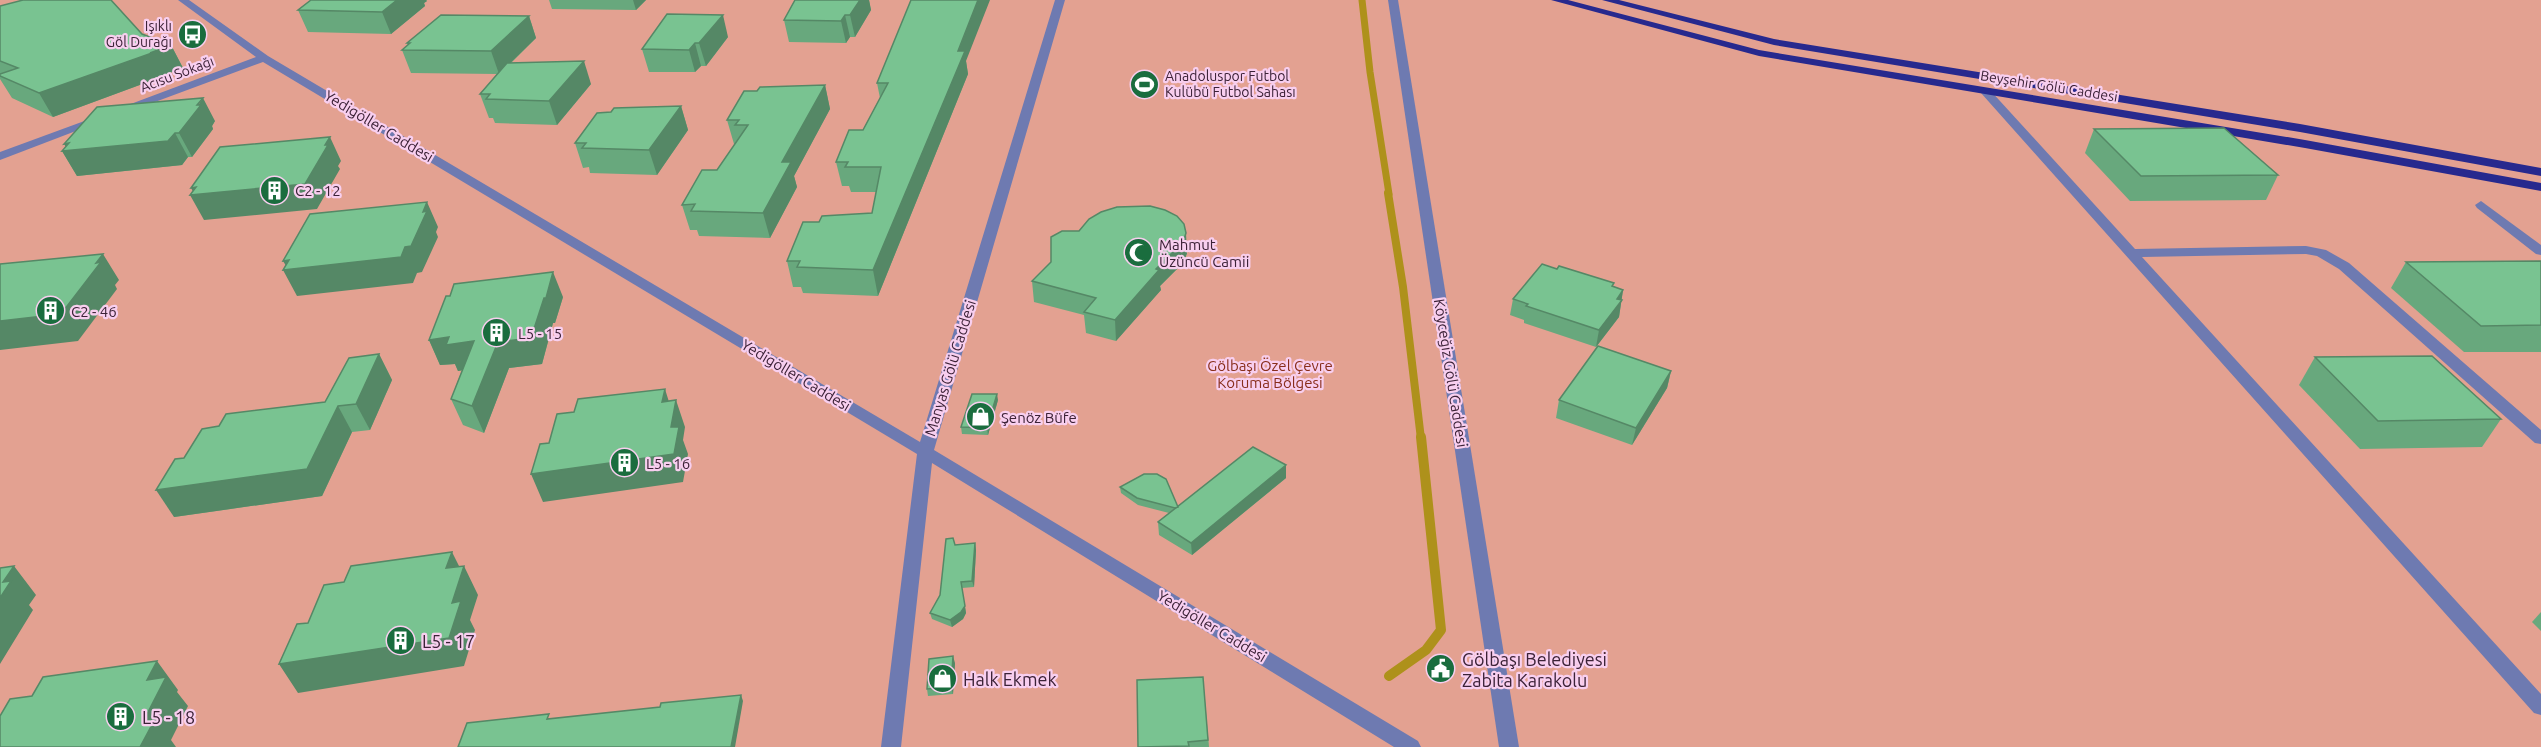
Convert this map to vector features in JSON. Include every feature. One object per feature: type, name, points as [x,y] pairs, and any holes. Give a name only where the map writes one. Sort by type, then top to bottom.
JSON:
[{"type":"main road","name":"Beyşehir Gölü Caddesi","points":[[1556,0],[1759,53],[2305,144],[2541,188]]},
{"type":"main road","points":[[1607,0],[1773,42],[2300,128],[2541,172]]},
{"type":"street","name":"Yedigöller Caddesi","points":[[183,0],[264,58],[925,452],[1411,747]]},
{"type":"street","name":"Manyas Gölü Caddesi","points":[[891,747],[925,452],[1060,0]]},
{"type":"street","name":"Köyceğiz Gölü Caddesi","points":[[1394,0],[1509,747]]},
{"type":"street","name":"Acısu Sokağı","points":[[0,156],[264,58]]},
{"type":"street","points":[[1985,91],[2541,707]]},
{"type":"street","points":[[2481,205],[2541,251]]},
{"type":"street","points":[[2131,253],[2306,250],[2321,253],[2344,266],[2541,440]]},
{"type":"green space","name":"Gölbaşı Özel Çevre Koruma Bölgesi","points":[[0,0],[2541,0],[2541,747],[0,747]]},
{"type":"building","points":[[23,0],[111,0],[142,34],[171,45],[39,93],[0,76],[0,74],[18,68],[0,61],[0,6]]},
{"type":"building","points":[[311,0],[397,0],[382,12],[298,10]]},
{"type":"building","points":[[795,0],[860,0],[850,15],[845,15],[841,21],[784,20]]},
{"type":"building","points":[[911,0],[978,0],[958,51],[965,51],[873,270],[797,267],[800,261],[787,261],[803,222],[819,222],[822,216],[872,213],[881,167],[845,167],[848,162],[836,162],[849,130],[863,130],[888,83],[877,83]]},
{"type":"building","points":[[667,14],[723,15],[699,43],[695,43],[689,50],[642,49]]},
{"type":"building","points":[[441,15],[529,16],[491,51],[402,50],[410,43],[407,43]]},
{"type":"building","points":[[584,61],[549,101],[486,99],[490,94],[480,94],[507,63]]},
{"type":"building","points":[[825,85],[782,162],[791,162],[763,213],[691,211],[695,204],[682,205],[702,170],[717,170],[748,125],[735,125],[739,120],[727,120],[744,91],[757,91],[760,87]]},
{"type":"building","points":[[203,98],[197,105],[201,105],[179,133],[175,133],[168,141],[62,151],[69,143],[64,144],[97,107]]},
{"type":"building","points":[[681,106],[649,150],[582,148],[586,143],[575,143],[597,113],[611,112],[614,108]]},
{"type":"building","points":[[2224,128],[2278,175],[2141,176],[2094,129]]},
{"type":"building","points":[[330,137],[325,145],[328,145],[305,184],[190,195],[196,187],[191,188],[220,147]]},
{"type":"building","points":[[427,202],[423,212],[427,211],[411,246],[405,247],[401,257],[283,270],[289,260],[283,261],[310,214]]},
{"type":"building","points":[[1150,206],[1177,216],[1184,224],[1186,233],[1183,242],[1156,269],[1159,270],[1115,320],[1084,312],[1096,298],[1032,281],[1051,262],[1051,237],[1062,231],[1079,231],[1089,219],[1101,212],[1117,207]]},
{"type":"building","points":[[103,254],[96,263],[101,262],[61,314],[0,321],[0,264]]},
{"type":"building","points":[[2541,261],[2541,325],[2481,326],[2406,262]]},
{"type":"building","points":[[1542,264],[1557,269],[1559,266],[1614,283],[1612,286],[1623,290],[1617,299],[1622,300],[1599,330],[1526,306],[1528,304],[1513,299]]},
{"type":"building","points":[[553,272],[531,338],[498,342],[472,406],[451,399],[474,341],[446,345],[449,337],[429,340],[446,296],[450,296],[454,284]]},
{"type":"building","points":[[1598,346],[1671,371],[1636,428],[1559,400]]},
{"type":"building","points":[[379,354],[356,404],[338,406],[307,469],[156,490],[175,459],[184,458],[202,429],[219,426],[226,414],[325,402],[349,358]]},
{"type":"building","points":[[2432,356],[2501,419],[2378,421],[2315,357]]},
{"type":"building","points":[[665,389],[662,402],[676,400],[671,427],[679,427],[674,454],[531,474],[540,444],[549,443],[557,414],[574,412],[578,399]]},
{"type":"building","points":[[972,394],[997,394],[987,428],[961,427]]},
{"type":"building","points":[[1253,447],[1286,465],[1191,543],[1158,522]]},
{"type":"building","points":[[1144,474],[1157,474],[1166,479],[1178,507],[1137,498],[1120,487]]},
{"type":"building","points":[[953,538],[955,545],[975,543],[972,581],[961,582],[965,606],[950,620],[930,613],[940,595],[946,539]]},
{"type":"building","points":[[452,552],[446,568],[464,566],[452,603],[461,601],[449,638],[279,664],[297,624],[308,623],[324,585],[344,582],[351,566]]},
{"type":"building","points":[[14,566],[3,582],[11,581],[0,598],[0,568]]},
{"type":"building","name":"Halk Ekmek","points":[[953,656],[951,687],[927,689],[929,659]]},
{"type":"building","points":[[157,661],[147,680],[166,677],[144,720],[155,719],[140,747],[0,747],[0,716],[10,699],[32,696],[43,677]]},
{"type":"building","points":[[1203,677],[1208,740],[1188,742],[1189,746],[1138,747],[1137,680]]},
{"type":"building","points":[[741,695],[731,747],[458,747],[467,723],[549,714],[547,719],[660,707],[661,703]]},
{"type":"waterway","points":[[1362,0],[1370,72],[1389,194]]},
{"type":"waterway","points":[[1388,193],[1403,287],[1421,439]]},
{"type":"waterway","points":[[1389,676],[1426,650],[1441,630],[1421,437]]},
{"type":"place","name":"Işıklı Göl Durağı","points":[[193,34]]},
{"type":"place","name":"Anadoluspor Futbol Kulübü Futbol Sahası","points":[[1144,84]]},
{"type":"place","name":"C2 - 12","points":[[274,190]]},
{"type":"place","name":"Mahmut Üzüncü Camii","points":[[1138,253]]},
{"type":"place","name":"C2 - 46","points":[[50,311]]},
{"type":"place","name":"L5 - 15","points":[[497,333]]},
{"type":"place","name":"Şenöz Büfe","points":[[980,417]]},
{"type":"place","name":"L5 - 16","points":[[625,463]]},
{"type":"place","name":"L5 - 17","points":[[401,641]]},
{"type":"place","name":"Gölbaşı Belediyesi Zabita Karakolu","points":[[1441,669]]},
{"type":"place","name":"Halk Ekmek","points":[[942,679]]},
{"type":"place","name":"L5 - 18","points":[[121,717]]}]
